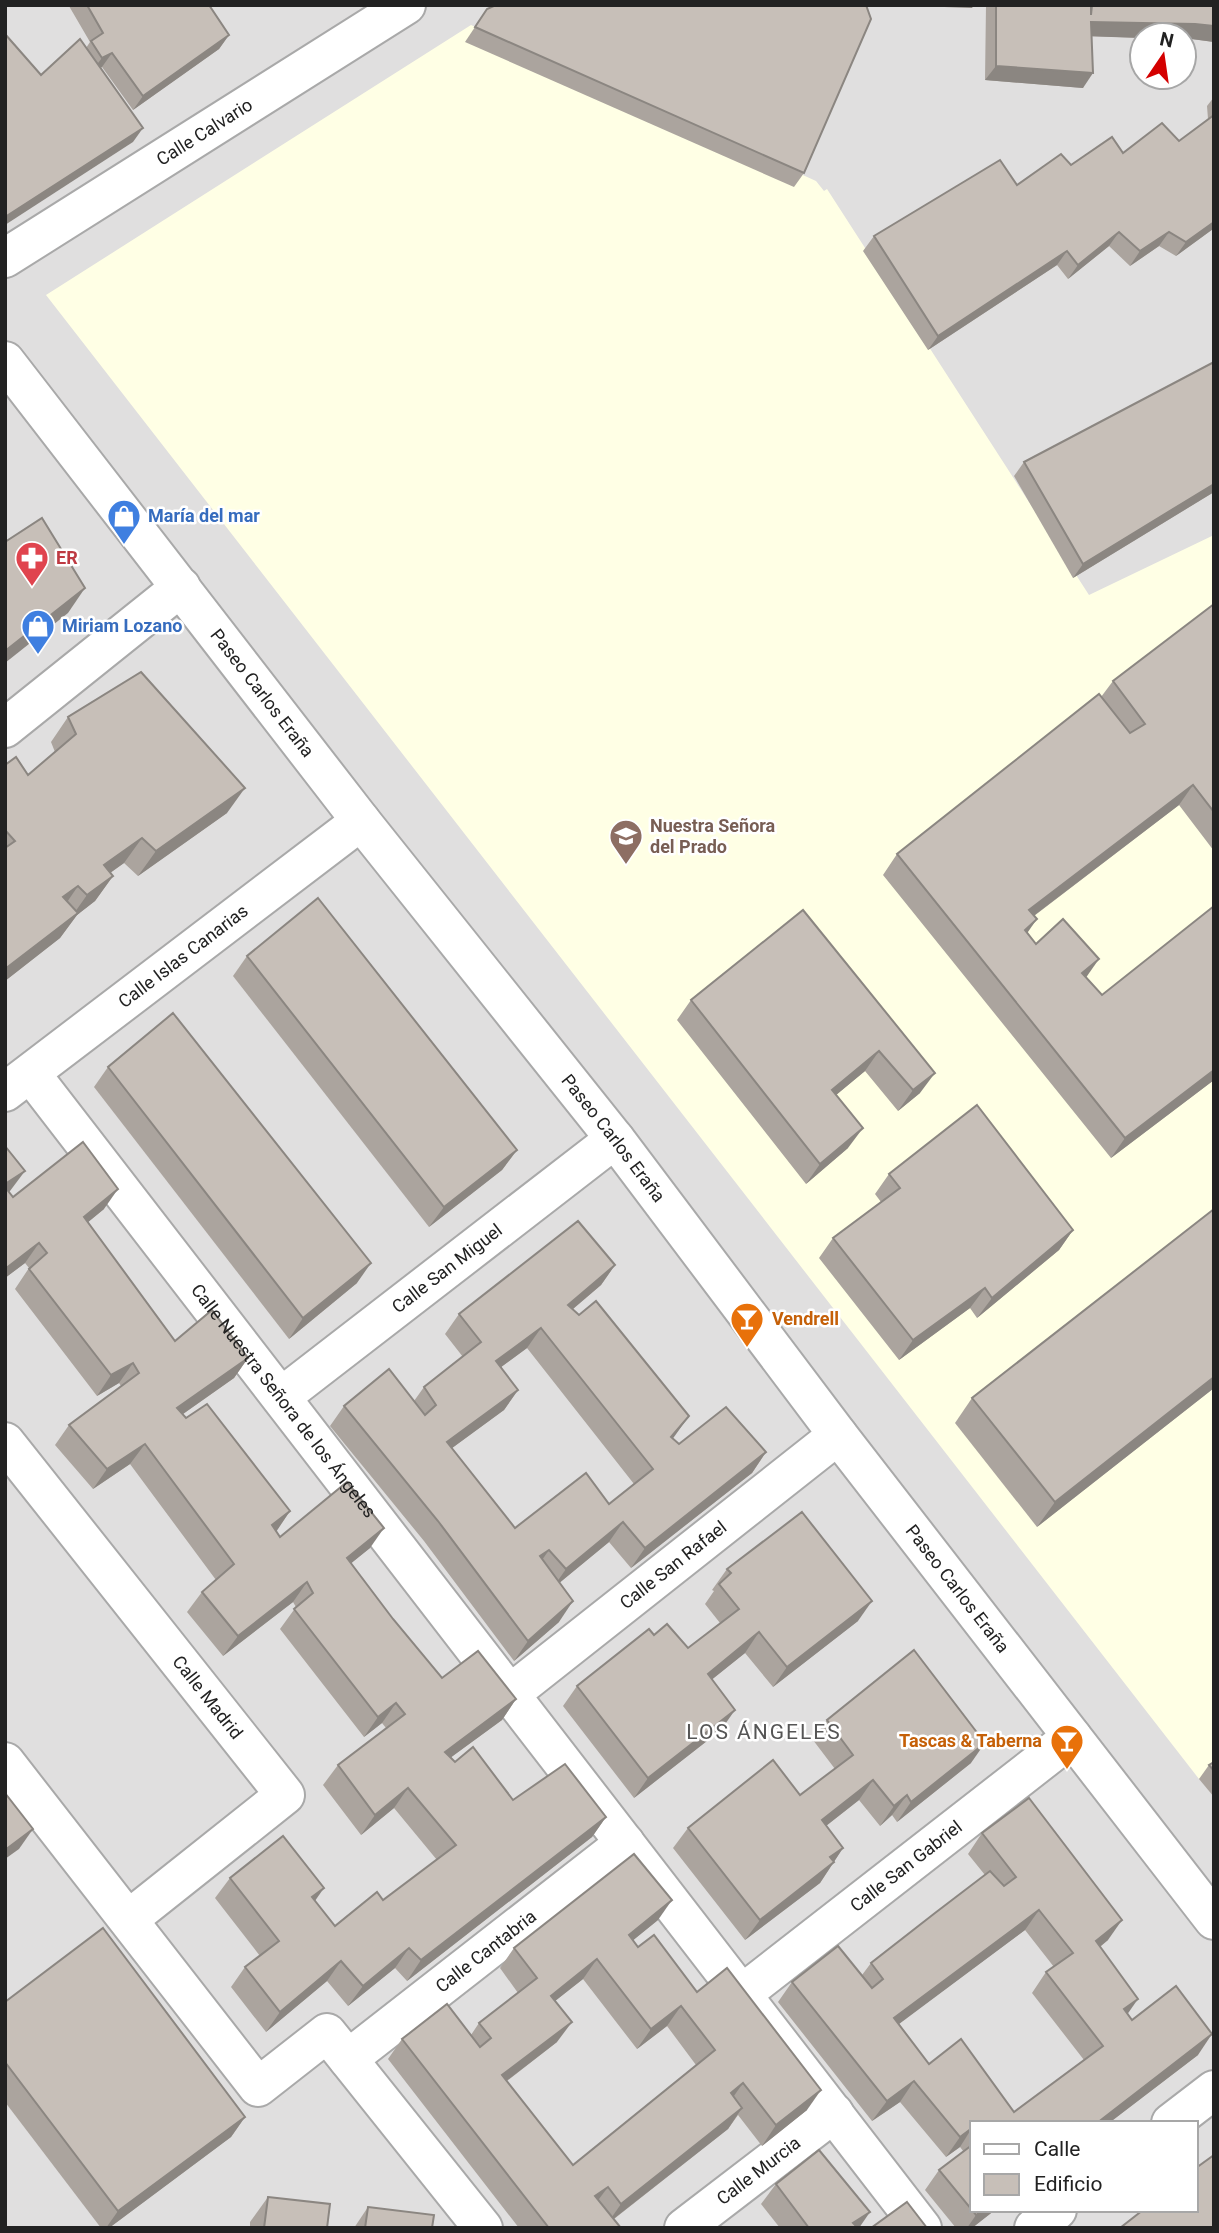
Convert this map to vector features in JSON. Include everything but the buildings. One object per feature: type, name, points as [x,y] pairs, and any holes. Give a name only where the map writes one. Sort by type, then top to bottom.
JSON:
[{"type":"street","name":"Calle Calvario","points":[[5,258],[406,5]]},
{"type":"street","name":"Paseo Carlos Eraña","points":[[5,362],[361,821],[615,1139],[838,1435],[1214,1920]]},
{"type":"street","points":[[5,728],[180,587]]},
{"type":"street","name":"Calle Islas Canarias","points":[[18,1083],[361,821]]},
{"type":"street","name":"Calle Nuestra Señora de los Ángeles","points":[[18,1083],[281,1397],[922,2228]]},
{"type":"street","name":"Calle San Miguel","points":[[281,1397],[615,1139]]},
{"type":"street","name":"Calle San Rafael","points":[[510,1694],[838,1435]]},
{"type":"street","name":"Calle Madrid","points":[[5,1442],[285,1796],[129,1919]]},
{"type":"street","name":"Calle San Gabriel","points":[[741,1994],[1072,1737]]},
{"type":"street","points":[[5,1762],[258,2087],[327,2033],[483,2228]]},
{"type":"street","name":"Calle Cantabria","points":[[348,2059],[625,1843]]},
{"type":"street","points":[[1174,2121],[1214,2090]]},
{"type":"street","name":"Calle Murcia","points":[[684,2228],[834,2113]]},
{"type":"street","points":[[1034,2228],[1054,2212]]},
{"type":"shaded area","points":[[5,5],[1214,5],[1214,2228],[5,2228]]},
{"type":"shaded area","points":[[471,25],[816,181],[824,191],[827,189],[1089,595],[1214,535],[1214,1770],[1199,1779],[46,295]]},
{"type":"place","name":"María del mar","points":[[124,546]]},
{"type":"place","name":"ER","points":[[32,588]]},
{"type":"place","name":"Miriam Lozano","points":[[38,656]]},
{"type":"place","name":"Nuestra Señora del Prado","points":[[626,866]]},
{"type":"place","name":"Vendrell","points":[[747,1349]]},
{"type":"place","name":"Tascas & Taberna","points":[[1067,1771]]},
{"type":"district","name":"LOS ÁNGELES","points":[[764,1732]]}]
